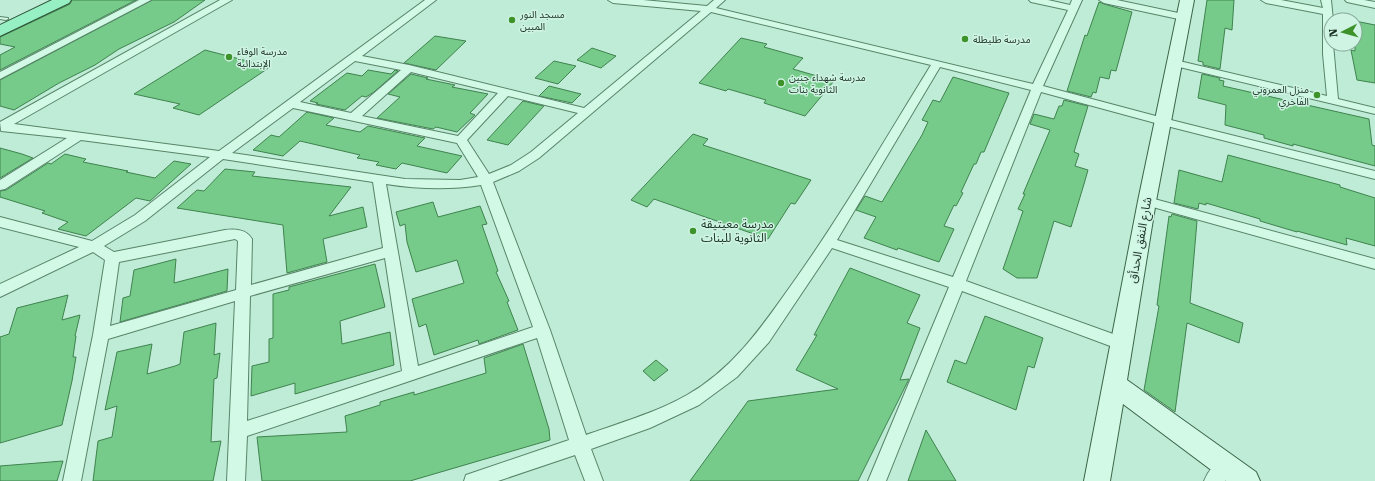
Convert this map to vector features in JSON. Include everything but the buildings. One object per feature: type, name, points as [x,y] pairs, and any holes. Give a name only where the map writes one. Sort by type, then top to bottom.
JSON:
[{"type":"main road","points":[[2,22],[46,0]]},
{"type":"main road","points":[[2,22],[64,0]]},
{"type":"main road","name":"شارع النفق الحدأق","points":[[1097,481],[1147,201],[1185,8]]},
{"type":"main road","points":[[1115,385],[1219,473],[1247,481]]},
{"type":"street","points":[[0,76],[146,0]]},
{"type":"street","points":[[1,126],[227,0]]},
{"type":"street","points":[[0,291],[55,263],[94,246],[140,218],[221,155],[355,58],[431,0]]},
{"type":"street","points":[[614,0],[709,9],[1038,88],[1163,122],[1375,176]]},
{"type":"street","points":[[1,126],[221,155],[405,183],[460,184],[486,180],[515,168],[535,155],[720,0]]},
{"type":"street","points":[[877,481],[1038,88],[1075,4],[1034,0]]},
{"type":"street","points":[[1104,0],[1185,8]]},
{"type":"street","points":[[1266,0],[1328,12],[1326,0]]},
{"type":"street","points":[[1350,0],[1375,5]]},
{"type":"street","points":[[1328,52],[1333,101]]},
{"type":"street","points":[[355,58],[409,68],[587,112]]},
{"type":"street","points":[[473,481],[580,446],[644,423],[693,400],[731,372],[763,338],[829,242],[938,63]]},
{"type":"street","points":[[1174,63],[1375,111]]},
{"type":"street","points":[[355,116],[409,68]]},
{"type":"street","points":[[461,140],[506,92]]},
{"type":"street","points":[[292,104],[355,116],[461,140],[486,180],[542,330],[580,446],[594,481]]},
{"type":"street","points":[[0,186],[79,136]]},
{"type":"street","points":[[379,178],[411,375]]},
{"type":"street","points":[[1147,201],[1375,264]]},
{"type":"street","points":[[0,222],[94,246],[112,258],[225,235],[237,234],[244,239],[239,431],[236,481]]},
{"type":"street","points":[[829,242],[958,284],[1121,344]]},
{"type":"street","points":[[101,335],[391,251]]},
{"type":"street","points":[[72,481],[101,335],[112,258]]},
{"type":"street","points":[[239,431],[411,375],[542,330]]},
{"type":"place","name":"مسجد النور المبين","points":[[512,20]]},
{"type":"place","name":"مدرسة طليطلة","points":[[965,39]]},
{"type":"place","name":"مدرسة الوفاء الإبتدائية","points":[[229,57]]},
{"type":"place","name":"مدرسة شهداء جنين الثانوية بنات","points":[[781,83]]},
{"type":"place","name":"منزل العمروني الفاخري","points":[[1317,95]]},
{"type":"place","name":"مدرسة معيتيقة الثانوية للبنات","points":[[693,231]]}]
